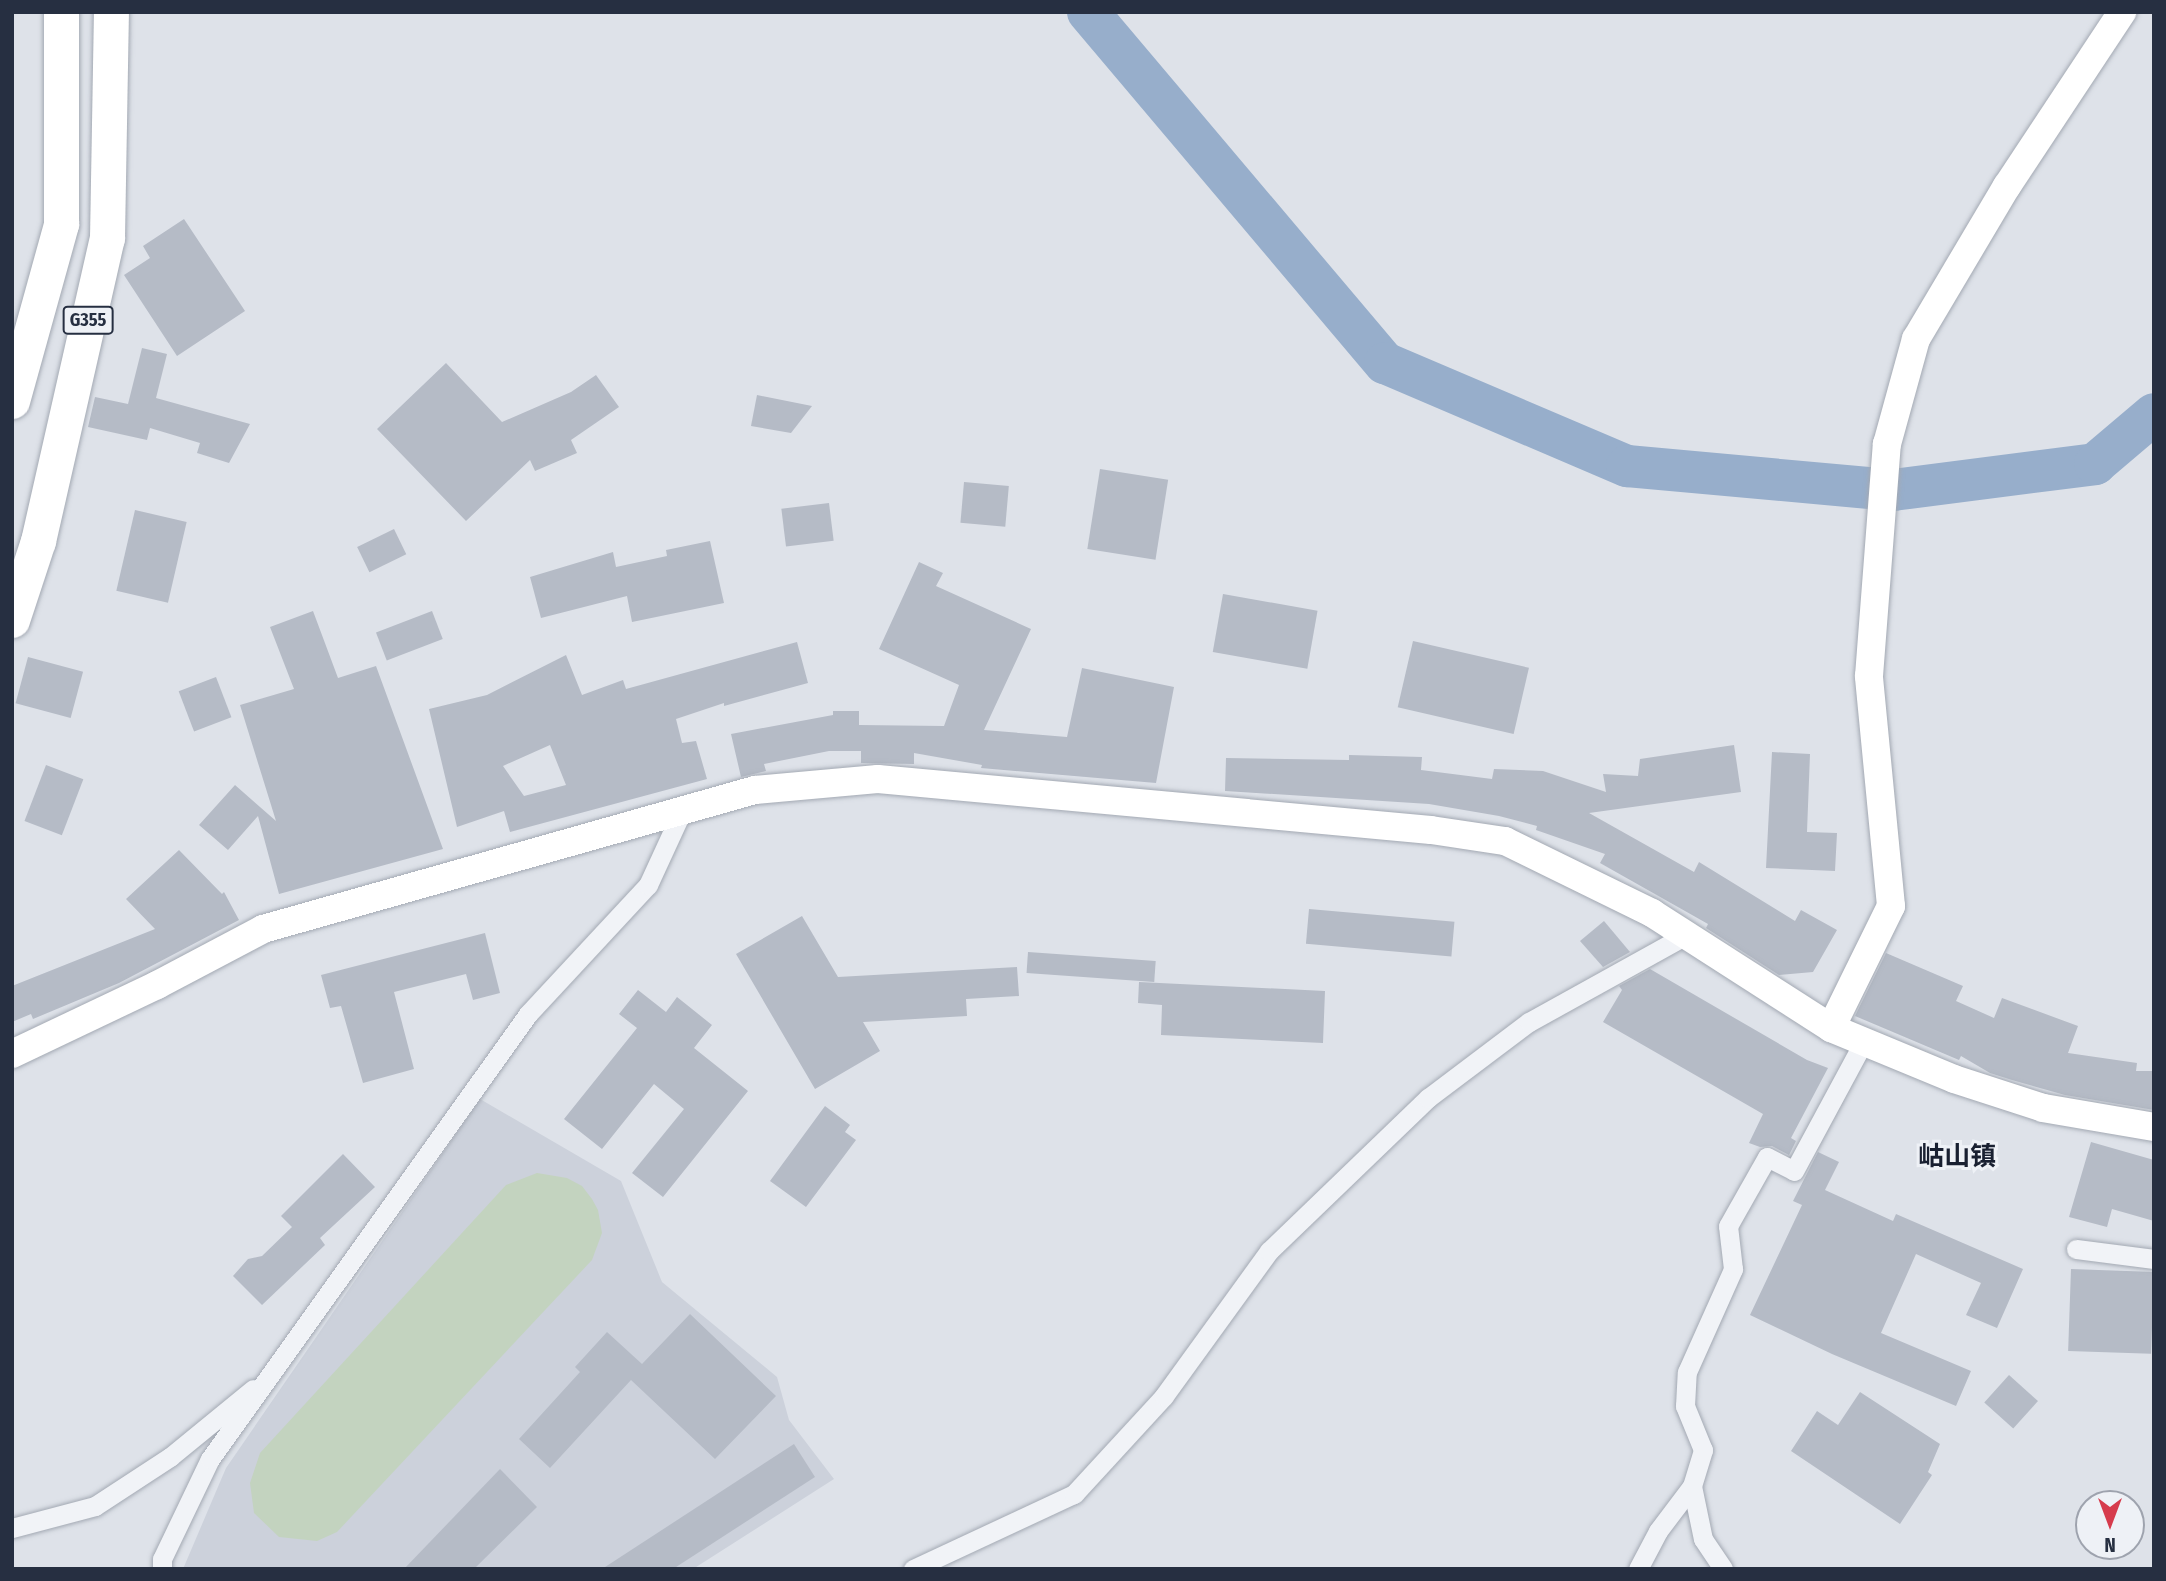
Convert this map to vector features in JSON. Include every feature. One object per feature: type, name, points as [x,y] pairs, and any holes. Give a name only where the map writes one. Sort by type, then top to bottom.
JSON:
[{"type":"highway","name":"G355","points":[[12,401],[61,224],[61,12]]},
{"type":"highway","name":"G355","points":[[12,621],[38,541],[107,238],[111,12]]},
{"type":"street","points":[[1831,1028],[1891,906],[1869,676],[1887,444],[1916,339],[2007,186],[2122,12]]},
{"type":"street","points":[[12,1054],[157,985],[263,929],[755,790],[878,779],[1431,830],[1505,841],[1652,913],[1831,1028],[1954,1079],[2043,1108],[2154,1127]]},
{"type":"street","points":[[162,1569],[162,1559],[210,1459],[528,1014],[648,885],[682,811]]},
{"type":"street","points":[[913,1569],[1074,1494],[1164,1396],[1269,1251],[1429,1098],[1529,1022],[1686,935]]},
{"type":"street","points":[[1638,1569],[1658,1531],[1692,1486],[1703,1450],[1685,1406],[1686,1373],[1733,1269],[1728,1226],[1767,1157],[1794,1171],[1864,1041]]},
{"type":"street","points":[[2076,1249],[2154,1259]]},
{"type":"street","points":[[12,1528],[95,1506],[170,1457],[275,1371]]},
{"type":"street","points":[[1692,1486],[1703,1539],[1723,1569]]},
{"type":"shaded area","points":[[480,1099],[621,1181],[662,1282],[777,1377],[789,1420],[834,1479],[693,1569],[183,1569],[226,1468]]},
{"type":"green space","points":[[537,1173],[567,1178],[582,1186],[592,1199],[598,1210],[602,1233],[592,1260],[337,1532],[317,1541],[279,1537],[254,1513],[250,1483],[260,1453],[506,1185]]},
{"type":"building","points":[[184,219],[245,311],[177,356],[124,275],[150,258],[143,246]]},
{"type":"building","points":[[142,348],[167,354],[156,398],[250,424],[229,463],[197,453],[200,443],[150,428],[147,440],[88,427],[95,397],[128,404]]},
{"type":"building","points":[[446,363],[502,422],[571,392],[596,375],[619,407],[571,440],[577,453],[535,471],[530,460],[466,521],[377,429]]},
{"type":"building","points":[[757,395],[812,406],[791,433],[751,426]]},
{"type":"building","points":[[1100,469],[1168,480],[1155,560],[1087,549]]},
{"type":"building","points":[[964,482],[1009,486],[1005,527],[960,523]]},
{"type":"building","points":[[829,503],[834,541],[786,547],[781,509]]},
{"type":"building","points":[[135,510],[187,522],[168,603],[116,591]]},
{"type":"building","points":[[394,529],[406,554],[369,572],[357,547]]},
{"type":"building","points":[[710,541],[724,603],[632,622],[627,596],[541,618],[530,577],[613,552],[616,567],[667,556],[666,550]]},
{"type":"building","points":[[919,562],[943,573],[936,586],[1031,629],[984,730],[1067,737],[1082,668],[1174,687],[1156,783],[981,768],[982,765],[914,753],[914,764],[861,763],[861,751],[829,751],[764,764],[766,771],[741,777],[731,734],[833,715],[833,711],[859,711],[859,725],[944,726],[959,685],[879,649]]},
{"type":"building","points":[[1223,594],[1318,611],[1307,669],[1213,652]]},
{"type":"building","points":[[313,611],[338,678],[376,666],[443,849],[279,894],[258,816],[228,850],[199,825],[235,785],[276,821],[240,705],[294,689],[270,627]]},
{"type":"building","points":[[432,611],[443,639],[387,661],[376,633]]},
{"type":"building","points":[[1413,641],[1529,668],[1514,734],[1398,707]]},
{"type":"building","points":[[797,642],[808,683],[724,706],[724,703],[676,719],[682,743],[696,741],[707,779],[510,832],[504,811],[457,827],[429,709],[487,695],[566,655],[582,695],[623,680],[626,689]],"holes":[[[550,745],[566,785],[524,796],[503,766]]]},
{"type":"building","points":[[28,657],[83,672],[71,718],[16,703]]},
{"type":"building","points":[[216,677],[231,717],[194,731],[179,691]]},
{"type":"building","points":[[1734,745],[1741,792],[1589,813],[1694,872],[1699,862],[1795,921],[1801,910],[1837,930],[1813,972],[1779,975],[1706,928],[1708,924],[1600,863],[1605,854],[1536,830],[1537,826],[1499,816],[1429,804],[1225,791],[1226,758],[1349,760],[1349,755],[1422,757],[1421,770],[1492,779],[1494,769],[1543,771],[1606,792],[1603,774],[1638,776],[1640,759]]},
{"type":"building","points":[[1772,752],[1810,754],[1807,832],[1837,833],[1835,871],[1766,868]]},
{"type":"building","points":[[46,765],[83,779],[62,835],[24,821]]},
{"type":"building","points":[[179,850],[222,894],[224,892],[239,920],[119,983],[33,1019],[31,1014],[12,1022],[12,986],[155,929],[126,899]]},
{"type":"building","points":[[1309,909],[1454,922],[1451,957],[1306,944]]},
{"type":"building","points":[[802,916],[838,977],[1017,967],[1019,996],[966,999],[967,1016],[863,1022],[880,1051],[815,1089],[736,954]]},
{"type":"building","points":[[1604,921],[1630,952],[1603,967],[1580,941]]},
{"type":"building","points":[[485,933],[500,993],[473,1000],[466,974],[394,992],[414,1069],[363,1083],[341,1006],[330,1008],[321,975]]},
{"type":"building","points":[[1028,952],[1156,961],[1154,982],[1027,973]]},
{"type":"building","points":[[1886,953],[1963,986],[1956,1001],[1994,1018],[2002,998],[2078,1026],[2068,1053],[2137,1063],[2136,1071],[2154,1071],[2154,1110],[2065,1095],[2012,1080],[1990,1073],[1961,1056],[1959,1060],[1855,1016]]},
{"type":"building","points":[[1650,969],[1807,1060],[1828,1068],[1791,1138],[1796,1141],[1789,1155],[1772,1146],[1760,1147],[1749,1143],[1763,1114],[1603,1022],[1622,990],[1619,986]]},
{"type":"building","points":[[1139,982],[1325,991],[1323,1043],[1161,1035],[1162,1005],[1138,1003]]},
{"type":"building","points":[[638,990],[666,1012],[677,997],[712,1025],[694,1048],[748,1091],[663,1197],[632,1173],[684,1109],[654,1084],[602,1149],[564,1119],[637,1028],[619,1014]]},
{"type":"building","points":[[825,1106],[850,1125],[845,1132],[856,1140],[806,1207],[770,1181]]},
{"type":"building","points":[[2091,1142],[2154,1160],[2154,1221],[2112,1209],[2107,1227],[2069,1217]]},
{"type":"building","points":[[1818,1152],[1839,1162],[1825,1190],[1893,1221],[1896,1214],[2023,1269],[1997,1328],[1966,1315],[1981,1283],[1916,1254],[1881,1333],[1971,1371],[1956,1406],[1832,1354],[1750,1315],[1802,1205],[1793,1201]]},
{"type":"building","points":[[343,1154],[375,1187],[320,1238],[325,1245],[262,1305],[233,1276],[248,1259],[262,1256],[292,1227],[281,1216]]},
{"type":"building","points":[[2071,1269],[2154,1272],[2151,1354],[2068,1351]]},
{"type":"building","points":[[690,1314],[776,1396],[715,1459],[631,1380],[550,1468],[519,1439],[580,1372],[575,1367],[607,1332],[642,1364]]},
{"type":"building","points":[[2009,1375],[2038,1401],[2013,1429],[1984,1402]]},
{"type":"building","points":[[1860,1392],[1940,1444],[1928,1472],[1932,1475],[1900,1524],[1791,1451],[1817,1411],[1838,1425]]},
{"type":"building","points":[[794,1444],[815,1477],[673,1569],[602,1569]]},
{"type":"building","points":[[500,1469],[537,1507],[474,1569],[404,1569]]},
{"type":"waterway","points":[[1088,12],[1385,363],[1627,466],[1893,490],[2095,464],[2154,414]]},
{"type":"district","name":"岵山镇","points":[[1957,1157]]}]
